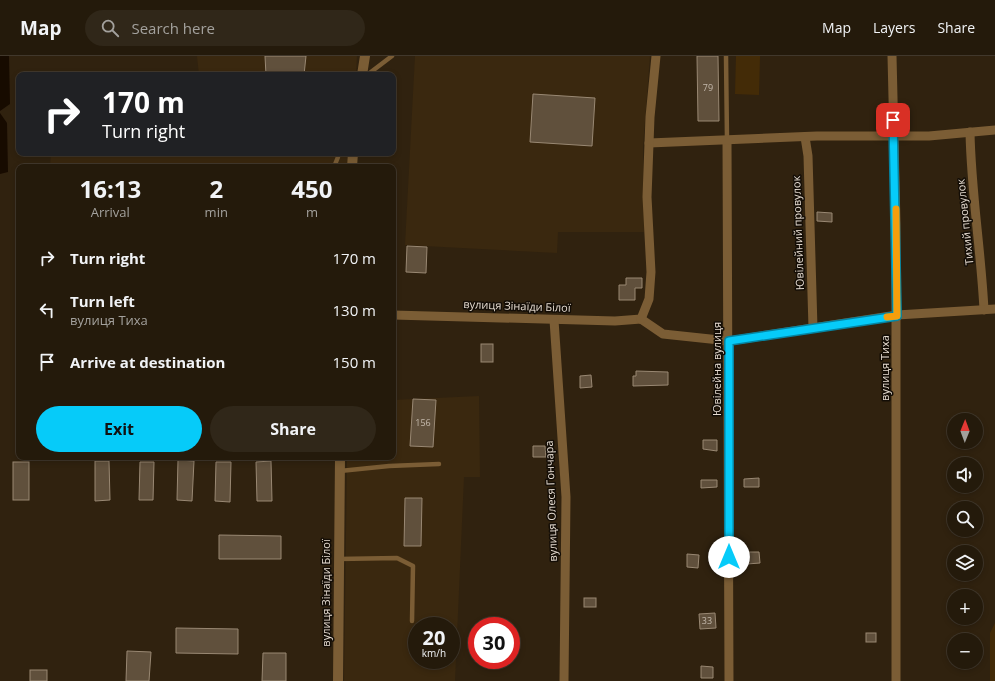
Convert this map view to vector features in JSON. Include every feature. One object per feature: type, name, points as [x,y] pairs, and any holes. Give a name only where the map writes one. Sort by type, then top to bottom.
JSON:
[{"type":"street","points":[[362,72],[365,56]]},
{"type":"street","points":[[656,56],[649,143],[647,197],[651,272],[649,299],[641,319],[663,334],[729,341],[897,316],[995,309]]},
{"type":"street","name":"вулиця Тиха","points":[[892,56],[897,316],[896,681]]},
{"type":"street","points":[[649,143],[805,137],[929,136],[995,130]]},
{"type":"street","name":"Тихий провулок","points":[[970,132],[970,164],[982,273],[984,310]]},
{"type":"street","name":"Ювілейний провулок","points":[[805,137],[808,156],[813,328]]},
{"type":"street","name":"Ювілейна вулиця","points":[[727,140],[729,341],[729,681]]},
{"type":"street","name":"вулиця Зінаїди Білої","points":[[396,316],[615,321],[641,319]]},
{"type":"street","name":"вулиця Олеся Гончара","points":[[554,320],[566,497],[564,681]]},
{"type":"street","name":"вулиця Зінаїди Білої","points":[[338,681],[340,460]]},
{"type":"lane","points":[[371,72],[392,56]]},
{"type":"lane","name":"Ювілейна вулиця","points":[[726,56],[727,140]]},
{"type":"lane","points":[[335,164],[338,157]]},
{"type":"lane","points":[[340,471],[389,466],[439,464]]},
{"type":"lane","points":[[338,559],[397,558],[413,566],[412,617]]},
{"type":"shaded area","points":[[0,56],[9,56],[10,104],[0,111]]},
{"type":"shaded area","points":[[197,56],[357,56],[356,72],[199,72]]},
{"type":"shaded area","points":[[415,56],[650,56],[643,147],[644,232],[558,232],[557,253],[405,245]]},
{"type":"shaded area","points":[[736,56],[760,56],[759,95],[735,94]]},
{"type":"shaded area","points":[[0,113],[7,123],[8,172],[0,174]]},
{"type":"shaded area","points":[[51,156],[349,156],[347,164],[50,164]]},
{"type":"shaded area","points":[[479,396],[480,477],[464,477],[458,617],[408,617],[408,669],[456,669],[455,681],[344,681],[347,460],[396,460],[396,400]]},
{"type":"shaded area","points":[[995,623],[995,681],[990,681],[990,633]]},
{"type":"building","points":[[265,56],[306,56],[304,72],[266,72]]},
{"type":"building","points":[[697,56],[718,56],[719,121],[698,121]]},
{"type":"building","points":[[533,94],[595,98],[592,146],[530,142]]},
{"type":"building","points":[[817,212],[832,213],[832,222],[817,221]]},
{"type":"building","points":[[407,246],[427,247],[426,273],[406,272]]},
{"type":"building","points":[[626,278],[642,278],[642,288],[635,288],[635,300],[619,300],[619,285],[626,285]]},
{"type":"building","points":[[481,344],[493,344],[493,362],[481,362]]},
{"type":"building","points":[[636,371],[668,372],[668,385],[633,386],[633,376],[636,376]]},
{"type":"building","points":[[591,375],[592,387],[580,388],[580,376]]},
{"type":"building","points":[[413,399],[436,400],[433,447],[410,446]]},
{"type":"building","points":[[703,440],[717,440],[717,451],[703,449]]},
{"type":"building","points":[[533,446],[545,446],[546,457],[533,457]]},
{"type":"building","points":[[178,460],[194,461],[192,501],[177,500]]},
{"type":"building","points":[[95,461],[109,461],[110,500],[95,501]]},
{"type":"building","points":[[271,461],[272,501],[257,501],[256,462]]},
{"type":"building","points":[[13,462],[29,462],[29,500],[13,500]]},
{"type":"building","points":[[140,462],[154,462],[153,500],[139,500]]},
{"type":"building","points":[[216,462],[231,462],[230,502],[215,501]]},
{"type":"building","points":[[759,478],[759,487],[744,487],[744,479]]},
{"type":"building","points":[[701,480],[717,480],[717,487],[701,488]]},
{"type":"building","points":[[405,498],[422,498],[421,546],[404,546]]},
{"type":"building","points":[[219,535],[281,536],[281,559],[219,559]]},
{"type":"building","points":[[747,552],[759,552],[760,563],[747,564]]},
{"type":"building","points":[[687,554],[699,555],[698,568],[687,567]]},
{"type":"building","points":[[584,598],[596,598],[596,607],[584,607]]},
{"type":"building","points":[[715,613],[716,628],[700,629],[699,614]]},
{"type":"building","points":[[176,628],[238,629],[238,654],[176,653]]},
{"type":"building","points":[[866,633],[876,633],[876,642],[866,642]]},
{"type":"building","points":[[127,651],[151,652],[149,681],[126,681]]},
{"type":"building","points":[[263,653],[286,653],[286,681],[262,681]]},
{"type":"building","points":[[701,666],[713,667],[713,678],[701,678]]},
{"type":"building","points":[[30,670],[47,670],[47,681],[30,681]]},
{"type":"slow traffic","points":[[887,317],[897,316],[896,209]]},
{"type":"route","points":[[729,557],[729,341],[897,316],[893,120]]}]
